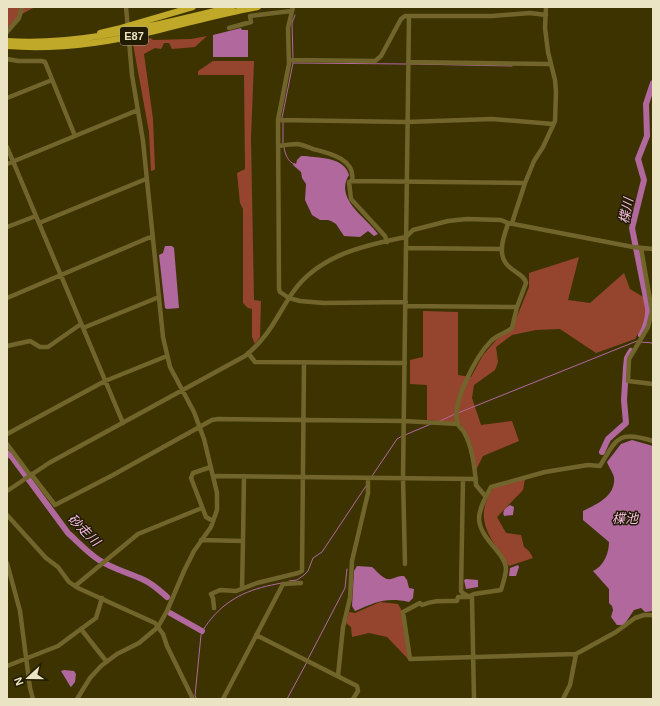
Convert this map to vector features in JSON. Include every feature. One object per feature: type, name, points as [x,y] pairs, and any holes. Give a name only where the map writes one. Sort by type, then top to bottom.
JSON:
[{"type":"highway","points":[[62,40],[121,28],[193,7]]},
{"type":"highway","name":"E87","points":[[7,38],[34,42],[122,33],[232,7]]},
{"type":"highway","name":"E87","points":[[7,46],[49,47],[99,42],[154,32],[192,21],[258,7]]},
{"type":"street","points":[[7,32],[19,18],[22,7]]},
{"type":"street","points":[[78,699],[93,674],[106,661],[139,643],[158,627],[167,611],[187,564],[213,521],[217,504],[217,493],[214,477],[200,427],[194,412],[173,373],[167,356],[163,336],[143,141],[128,44],[126,7]]},
{"type":"street","points":[[229,28],[251,22],[250,16],[292,9],[288,28],[289,60],[278,120],[280,292],[289,298],[300,301],[324,303],[517,307]]},
{"type":"street","points":[[289,60],[375,61],[381,56],[402,18],[409,16],[492,16],[546,11],[545,28],[556,92],[555,121],[543,147],[534,161],[501,249],[507,266],[526,281],[517,307],[512,328],[492,340],[482,353],[470,373],[457,409],[458,424],[466,434],[476,474],[476,485],[486,497]]},
{"type":"street","points":[[405,564],[404,421],[409,16]]},
{"type":"street","points":[[7,59],[18,61],[42,60],[45,62],[75,136]]},
{"type":"street","points":[[408,62],[550,64]]},
{"type":"street","points":[[7,98],[52,80]]},
{"type":"street","points":[[7,164],[138,110]]},
{"type":"street","points":[[278,120],[407,122],[492,119],[553,124]]},
{"type":"street","points":[[279,146],[298,144],[327,153],[345,162],[351,168],[353,174],[352,181],[349,182],[351,199],[385,236],[387,242]]},
{"type":"street","points":[[7,147],[123,423]]},
{"type":"street","points":[[39,223],[146,179]]},
{"type":"street","points":[[352,181],[525,183]]},
{"type":"street","points":[[7,227],[36,216]]},
{"type":"street","points":[[7,491],[28,476],[62,456],[237,361],[260,343],[274,326],[289,298],[306,277],[326,262],[348,252],[406,237],[413,230],[448,221],[467,219],[501,220],[633,247],[653,249]]},
{"type":"street","points":[[7,298],[153,237]]},
{"type":"street","points":[[406,248],[501,249]]},
{"type":"street","points":[[640,248],[652,311],[648,327],[629,359],[628,381],[653,384]]},
{"type":"street","points":[[7,346],[30,341],[40,347],[48,347],[82,326],[159,297]]},
{"type":"street","points":[[248,353],[255,362],[405,363]]},
{"type":"street","points":[[7,434],[105,381],[167,356]]},
{"type":"street","points":[[214,608],[211,594],[220,590],[236,591],[257,583],[302,571],[304,362]]},
{"type":"street","points":[[7,444],[28,476],[55,504],[113,475],[212,420],[404,421],[458,424]]},
{"type":"street","points":[[653,441],[636,436],[625,436],[616,441],[600,466],[588,465],[545,472],[514,479],[491,487],[480,510],[480,523],[484,534],[504,562],[506,571],[500,591],[474,594],[468,597],[458,597],[457,601],[445,600],[422,605],[420,602],[403,612],[410,660],[576,654],[616,632],[640,616],[653,615]]},
{"type":"street","points":[[211,467],[196,472],[192,476],[192,481],[207,518],[213,521]]},
{"type":"street","points":[[214,477],[244,476],[476,479]]},
{"type":"street","points":[[242,589],[244,476]]},
{"type":"street","points":[[338,676],[342,627],[350,598],[352,561],[368,493],[368,478]]},
{"type":"street","points":[[463,479],[461,591],[472,598],[474,699]]},
{"type":"street","points":[[75,586],[140,532],[202,508]]},
{"type":"street","points":[[7,515],[46,558],[58,567],[64,577],[75,586],[155,623],[163,634],[167,646],[193,699]]},
{"type":"street","points":[[201,540],[243,541]]},
{"type":"street","points":[[7,563],[20,611],[33,699]]},
{"type":"street","points":[[223,699],[282,583],[301,583]]},
{"type":"street","points":[[7,666],[58,646],[82,629],[96,618],[102,598]]},
{"type":"street","points":[[82,629],[106,661]]},
{"type":"street","points":[[256,635],[357,686],[358,691],[354,699]]},
{"type":"street","points":[[563,699],[570,685],[576,654]]},
{"type":"shaded area","points":[[7,7],[35,7],[20,15],[7,29]]},
{"type":"shaded area","points":[[207,36],[195,47],[172,49],[169,43],[164,43],[161,49],[155,48],[144,54],[153,119],[155,169],[151,171],[149,132],[133,44],[151,38],[153,40],[191,39]]},
{"type":"shaded area","points":[[213,61],[254,61],[251,138],[254,300],[261,301],[260,337],[255,344],[252,337],[252,309],[248,308],[243,303],[243,209],[240,203],[237,173],[245,169],[244,75],[198,75],[198,71]]},
{"type":"shaded area","points":[[579,257],[568,300],[590,303],[624,273],[630,289],[645,298],[645,320],[635,339],[596,353],[560,329],[536,330],[512,335],[496,347],[498,362],[495,370],[474,385],[472,398],[481,425],[512,421],[519,441],[483,456],[476,470],[471,443],[460,423],[427,420],[427,385],[410,384],[410,360],[423,357],[423,311],[458,312],[458,375],[471,377],[483,355],[497,339],[512,329],[529,287],[529,273]]},
{"type":"shaded area","points":[[525,479],[523,490],[497,517],[506,533],[521,535],[524,547],[529,551],[533,558],[509,566],[489,534],[484,518],[484,509],[489,494],[495,487]]},
{"type":"shaded area","points":[[380,602],[398,604],[402,611],[409,660],[387,637],[369,633],[352,637],[351,627],[346,623],[349,612],[355,613]]},
{"type":"water","points":[[241,28],[242,30],[248,30],[248,57],[213,57],[213,35]]},
{"type":"water","points":[[301,156],[318,157],[331,160],[342,165],[346,169],[349,175],[345,184],[348,200],[378,234],[374,236],[368,231],[360,237],[344,236],[336,224],[328,220],[320,220],[312,215],[305,200],[306,184],[302,178],[301,172],[293,165],[294,163],[296,164],[297,160]]},
{"type":"water","points":[[165,246],[172,246],[174,248],[179,308],[165,308],[159,255],[163,253]]},
{"type":"water","name":"楪池","points":[[632,440],[653,446],[653,611],[645,612],[641,608],[634,610],[624,625],[617,625],[611,617],[613,610],[609,603],[609,589],[593,571],[603,563],[608,550],[609,542],[583,520],[583,511],[599,502],[609,494],[614,484],[614,477],[607,462],[621,444]]},
{"type":"water","points":[[510,505],[514,507],[513,515],[504,516],[504,510]]},
{"type":"water","points":[[518,565],[519,567],[516,576],[509,576],[510,568]]},
{"type":"water","points":[[357,566],[372,567],[386,579],[404,576],[407,580],[409,588],[414,589],[413,598],[409,602],[394,600],[381,601],[355,611],[352,606],[354,571]]},
{"type":"water","points":[[464,580],[478,580],[478,587],[466,589]]},
{"type":"water","points":[[61,671],[74,671],[76,674],[75,682],[71,687]]},
{"type":"waterway","points":[[293,58],[292,23],[295,15]]},
{"type":"waterway","points":[[293,63],[406,64]]},
{"type":"waterway","points":[[282,118],[293,63]]},
{"type":"waterway","points":[[410,64],[512,66]]},
{"type":"waterway","name":"楪川","points":[[641,335],[647,322],[648,308],[632,228],[644,180],[638,159],[647,136],[646,104],[653,83]]},
{"type":"waterway","points":[[283,121],[283,144]]},
{"type":"waterway","points":[[284,147],[287,157],[294,164]]},
{"type":"waterway","points":[[458,413],[637,341]]},
{"type":"waterway","points":[[640,342],[653,343]]},
{"type":"waterway","name":"楪川","points":[[602,452],[608,439],[626,423],[624,400],[626,367],[627,358],[631,351]]},
{"type":"waterway","points":[[440,421],[455,414]]},
{"type":"waterway","points":[[405,435],[431,424]]},
{"type":"waterway","points":[[372,476],[397,439],[402,436]]},
{"type":"waterway","name":"砂走川","points":[[7,453],[12,457],[68,533],[87,551],[104,563],[147,582],[167,597]]},
{"type":"waterway","points":[[289,581],[297,580],[308,571],[313,558],[322,552],[366,486]]},
{"type":"waterway","points":[[308,659],[345,588],[347,569]]},
{"type":"waterway","points":[[197,699],[195,696],[201,635],[211,619],[226,604],[243,594],[282,583]]},
{"type":"waterway","name":"砂走川","points":[[170,613],[202,631]]},
{"type":"waterway","points":[[287,699],[307,662]]}]
